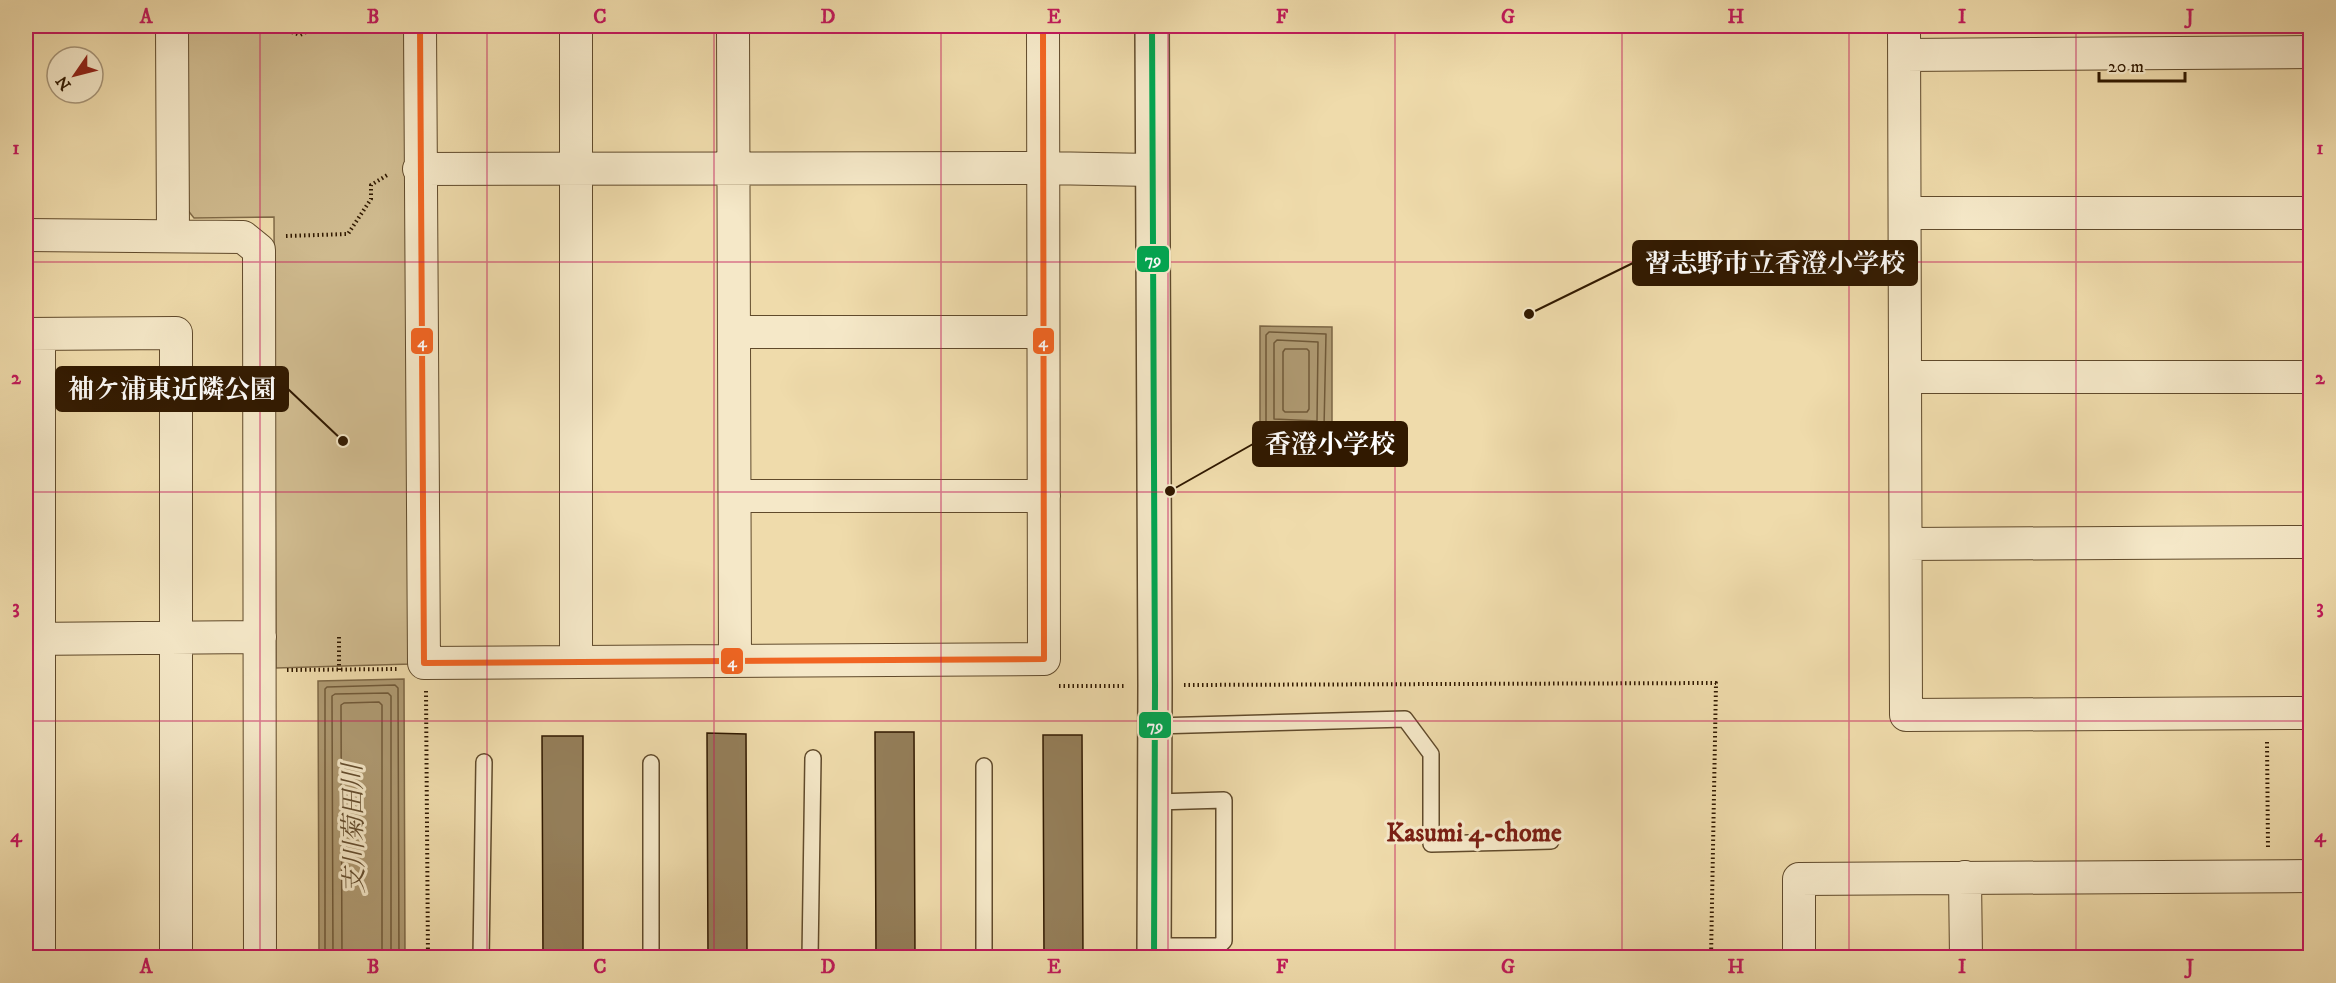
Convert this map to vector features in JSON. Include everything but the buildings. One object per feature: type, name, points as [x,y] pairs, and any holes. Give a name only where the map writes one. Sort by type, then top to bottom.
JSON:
[{"type":"street","points":[[172,26],[173,235]]},
{"type":"street","points":[[420,26],[419,169],[424,666],[576,661],[1044,659],[1043,26]]},
{"type":"street","points":[[576,26],[576,661]]},
{"type":"street","points":[[733,26],[735,660]]},
{"type":"street","points":[[1152,26],[1154,952]]},
{"type":"street","points":[[2310,52],[1904,40],[1906,715],[2310,713]]},
{"type":"street","points":[[419,169],[1043,168],[1152,170]]},
{"type":"street","points":[[1905,213],[2310,213]]},
{"type":"street","points":[[26,235],[243,237],[258,250],[260,957]]},
{"type":"street","points":[[734,332],[1043,332]]},
{"type":"street","points":[[39,957],[33,639],[32,334],[176,333],[176,957]]},
{"type":"street","points":[[1906,377],[2310,377]]},
{"type":"street","points":[[735,496],[1044,496]]},
{"type":"street","points":[[1906,544],[2310,542]]},
{"type":"street","points":[[33,639],[260,637]]},
{"type":"street","points":[[1799,957],[1798,879],[2310,876]]},
{"type":"street","points":[[1965,877],[1966,957]]},
{"type":"lane","points":[[1155,726],[1405,719],[1431,754],[1431,844],[1551,841]]},
{"type":"lane","points":[[810,957],[813,758]]},
{"type":"lane","points":[[481,957],[484,762]]},
{"type":"lane","points":[[651,763],[651,957]]},
{"type":"lane","points":[[984,766],[984,957]]},
{"type":"lane","points":[[1154,952],[1219,946],[1224,941],[1224,800],[1155,802]]},
{"type":"path","points":[[275,26],[300,35],[318,26]]},
{"type":"path","points":[[277,236],[348,234],[371,199],[370,185],[390,174],[419,169]]},
{"type":"path","points":[[339,638],[339,670]]},
{"type":"path","points":[[260,670],[339,670],[424,666],[428,957]]},
{"type":"path","points":[[1174,685],[1716,682],[1711,957]]},
{"type":"path","points":[[2267,713],[2268,876]]},
{"type":"shaded area","points":[[185,26],[409,26],[411,664],[276,668],[274,217],[194,218],[186,208]]},
{"type":"water","points":[[1260,326],[1332,327],[1332,435],[1260,434]]},
{"type":"water","name":"支川菊田川","points":[[404,679],[405,957],[319,957],[318,681]]},
{"type":"transit line","name":"4","points":[[420,26],[424,663],[1044,659],[1043,26]]},
{"type":"transit line","name":"79","points":[[1152,26],[1154,958]]},
{"type":"place","name":"習志野市立香澄小学校","points":[[1529,314]]},
{"type":"place","name":"袖ケ浦東近隣公園","points":[[343,441]]},
{"type":"place","name":"香澄小学校","points":[[1170,491]]},
{"type":"district","name":"Kasumi 4-chome","points":[[1474,832]]}]
